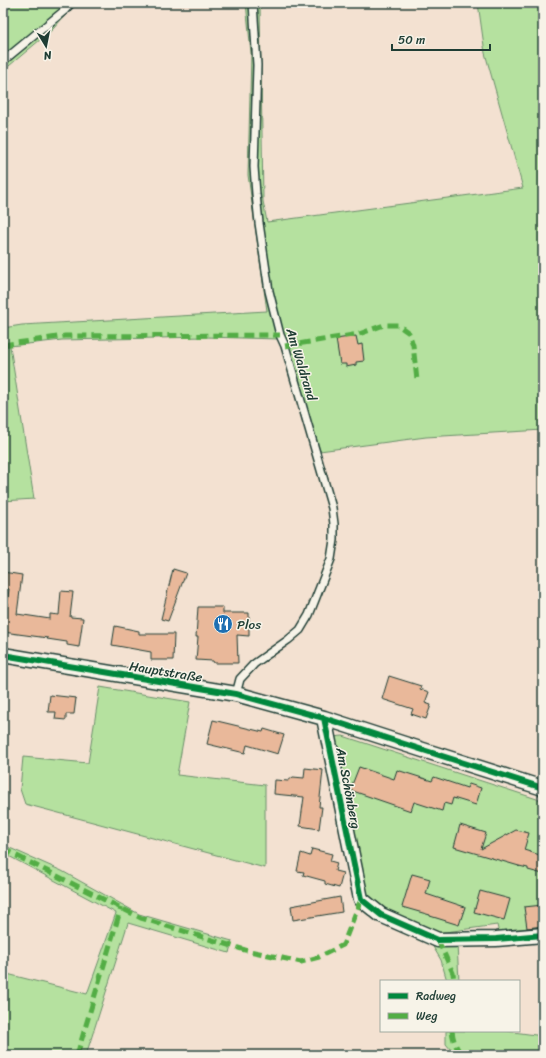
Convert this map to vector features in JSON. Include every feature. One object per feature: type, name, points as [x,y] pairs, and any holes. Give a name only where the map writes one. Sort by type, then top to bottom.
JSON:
[{"type":"street","name":"Hauptstraße","points":[[3,655],[236,694],[324,718]]},
{"type":"street","name":"Am Schönberg","points":[[543,788],[324,718],[361,899],[381,915],[438,940],[496,939],[543,935]]},
{"type":"lane","points":[[3,61],[65,10],[71,3]]},
{"type":"lane","name":"Am Waldrand","points":[[236,694],[240,679],[254,664],[300,630],[309,615],[331,559],[334,540],[332,508],[287,354],[280,335],[269,291],[260,230],[254,167],[257,66],[253,3]]},
{"type":"green space","points":[[3,3],[76,3],[53,29],[3,71]]},
{"type":"green space","points":[[246,3],[260,4],[263,201],[267,222],[523,188],[485,53],[478,3],[543,3],[543,430],[426,437],[312,452],[279,339],[205,337],[62,340],[10,346],[34,499],[3,501],[3,328],[22,325],[267,311],[248,175],[251,53]]},
{"type":"green space","points":[[100,687],[190,702],[177,775],[265,785],[265,868],[25,804],[20,789],[23,757],[88,763]]},
{"type":"green space","points":[[343,736],[543,801],[543,929],[499,934],[497,925],[438,933],[392,914],[365,898],[332,737]]},
{"type":"green space","points":[[3,845],[62,871],[139,914],[232,941],[229,953],[128,923],[86,1055],[3,1055],[3,973],[87,994],[116,913],[3,853]]},
{"type":"green space","points":[[429,940],[457,944],[459,980],[447,980],[441,960]]},
{"type":"green space","points":[[446,1032],[513,1032],[543,1036],[543,1055],[455,1055],[446,1044]]},
{"type":"building","points":[[356,336],[358,345],[362,344],[364,361],[356,362],[356,365],[346,367],[346,364],[340,364],[336,339]]},
{"type":"building","points":[[173,569],[186,573],[168,621],[161,619]]},
{"type":"building","points":[[3,572],[22,575],[17,614],[50,619],[50,614],[59,615],[61,591],[73,592],[70,617],[83,618],[79,647],[67,645],[67,642],[47,639],[48,638],[3,632],[3,613],[6,613],[9,589],[3,588]]},
{"type":"building","name":"Plos","points":[[198,607],[223,607],[223,613],[249,613],[249,636],[237,635],[238,663],[214,663],[213,661],[196,660]]},
{"type":"building","points":[[115,626],[139,631],[139,634],[174,634],[173,660],[151,660],[151,652],[112,645]]},
{"type":"building","points":[[389,676],[421,686],[420,689],[429,692],[425,703],[431,705],[426,719],[411,714],[413,709],[382,699]]},
{"type":"building","points":[[50,695],[76,698],[74,714],[66,714],[66,720],[55,719],[56,712],[48,712]]},
{"type":"building","points":[[213,720],[263,732],[264,729],[284,735],[278,754],[247,745],[245,753],[207,744]]},
{"type":"building","points":[[359,767],[394,779],[397,770],[432,781],[434,777],[467,788],[469,784],[481,788],[476,805],[453,798],[451,805],[444,803],[442,811],[414,802],[411,811],[350,790]]},
{"type":"building","points":[[305,768],[323,770],[319,807],[322,807],[319,829],[300,826],[304,797],[274,794],[275,780],[288,781],[293,777],[304,778]]},
{"type":"building","points":[[460,825],[486,833],[481,849],[516,830],[529,833],[524,850],[543,856],[543,874],[528,870],[528,868],[454,847]]},
{"type":"building","points":[[312,849],[332,854],[330,861],[337,863],[335,871],[343,873],[339,888],[325,884],[325,881],[303,875],[304,872],[297,871],[301,853],[310,856]]},
{"type":"building","points":[[412,874],[430,879],[426,894],[465,907],[459,925],[402,907]]},
{"type":"building","points":[[480,891],[510,899],[504,920],[474,912]]},
{"type":"building","points":[[340,897],[342,912],[293,920],[291,906]]},
{"type":"building","points":[[543,905],[543,926],[527,928],[524,907]]},
{"type":"marked path","points":[[285,346],[359,334],[384,325],[398,325],[409,333],[413,345],[417,380]]},
{"type":"marked path","points":[[3,345],[65,336],[280,335]]},
{"type":"marked path","points":[[3,849],[141,918],[245,950],[301,962],[319,957],[343,945],[361,899]]},
{"type":"marked path","points":[[77,1055],[121,908]]},
{"type":"marked path","points":[[438,940],[453,973],[454,980]]},
{"type":"marked path","points":[[452,1032],[454,1041],[463,1055]]},
{"type":"cycle path","points":[[3,655],[236,694],[324,718],[543,788]]},
{"type":"cycle path","points":[[324,718],[361,899],[381,915],[438,940],[496,939],[543,935]]},
{"type":"place","name":"Plos","points":[[223,624]]}]
